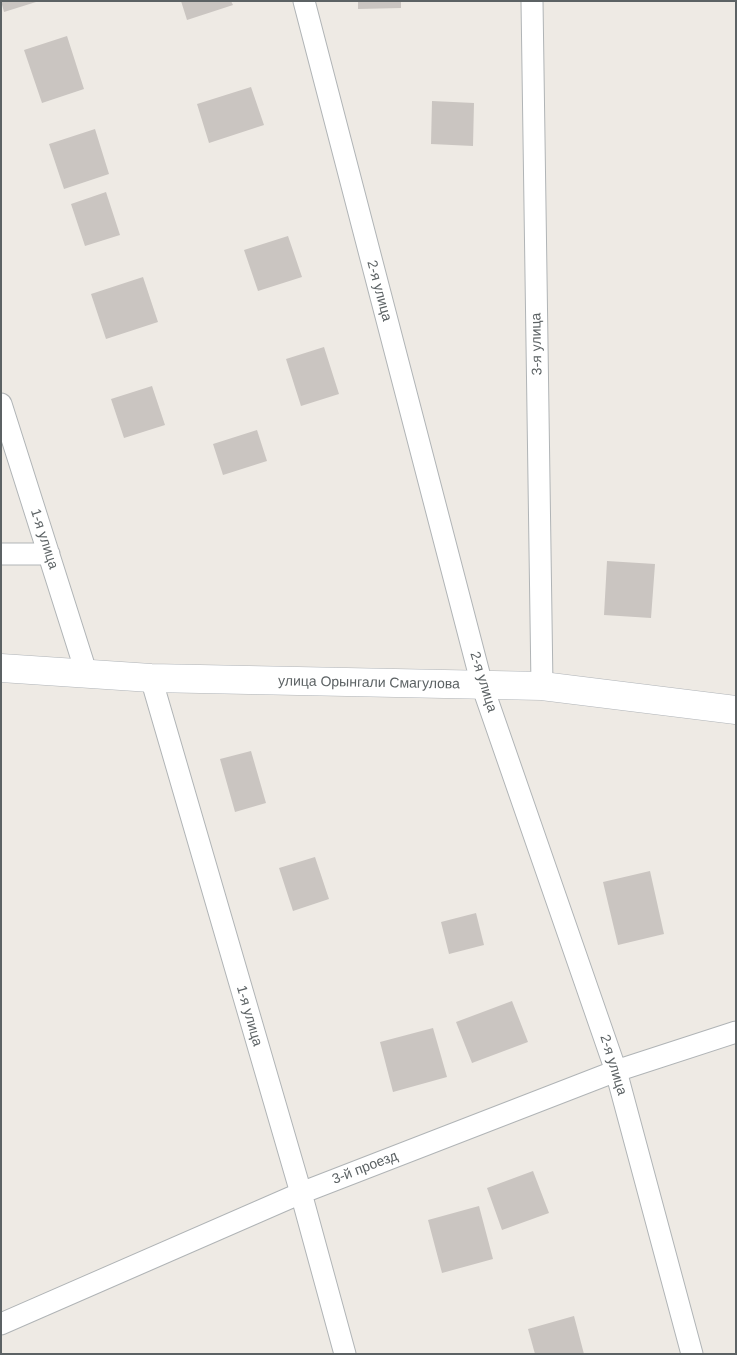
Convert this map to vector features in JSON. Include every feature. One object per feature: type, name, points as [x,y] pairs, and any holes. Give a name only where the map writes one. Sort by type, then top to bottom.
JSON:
[{"type":"main road","name":"улица Орынгали Смагулова","points":[[1,668],[151,678],[542,686],[736,710]]},
{"type":"street","name":"2-я улица","points":[[304,1],[482,685],[616,1071],[692,1354]]},
{"type":"street","name":"3-я улица","points":[[532,1],[542,686]]},
{"type":"street","name":"1-я улица","points":[[1,404],[87,675]]},
{"type":"street","points":[[1,554],[49,554]]},
{"type":"street","name":"1-я улица","points":[[151,678],[301,1193],[345,1354]]},
{"type":"street","name":"3-й проезд","points":[[1,1324],[301,1193],[616,1071],[736,1032]]},
{"type":"building","points":[[1,1],[36,1],[36,2],[4,12]]},
{"type":"building","points":[[181,1],[231,1],[233,5],[187,20]]},
{"type":"building","points":[[358,1],[401,1],[401,8],[358,9]]},
{"type":"building","points":[[67,36],[84,89],[42,103],[24,50]]},
{"type":"building","points":[[251,87],[264,125],[209,143],[197,104]]},
{"type":"building","points":[[432,101],[474,103],[473,146],[431,144]]},
{"type":"building","points":[[95,129],[109,174],[64,189],[49,144]]},
{"type":"building","points":[[106,192],[120,235],[85,246],[71,204]]},
{"type":"building","points":[[288,236],[302,277],[258,291],[244,250]]},
{"type":"building","points":[[143,277],[158,322],[106,339],[91,294]]},
{"type":"building","points":[[324,347],[339,394],[301,406],[286,359]]},
{"type":"building","points":[[152,386],[165,425],[124,438],[111,399]]},
{"type":"building","points":[[257,430],[267,461],[223,475],[213,444]]},
{"type":"building","points":[[607,561],[655,564],[651,618],[604,615]]},
{"type":"building","points":[[251,751],[266,803],[235,812],[220,759]]},
{"type":"building","points":[[315,857],[329,899],[293,911],[279,868]]},
{"type":"building","points":[[650,871],[664,934],[618,945],[603,882]]},
{"type":"building","points":[[476,913],[484,945],[449,954],[441,922]]},
{"type":"building","points":[[512,1001],[528,1042],[472,1063],[456,1022]]},
{"type":"building","points":[[433,1028],[447,1077],[393,1092],[380,1042]]},
{"type":"building","points":[[533,1171],[549,1213],[502,1230],[487,1188]]},
{"type":"building","points":[[479,1206],[493,1259],[442,1273],[428,1220]]},
{"type":"building","points":[[574,1316],[584,1354],[535,1354],[528,1329]]}]
